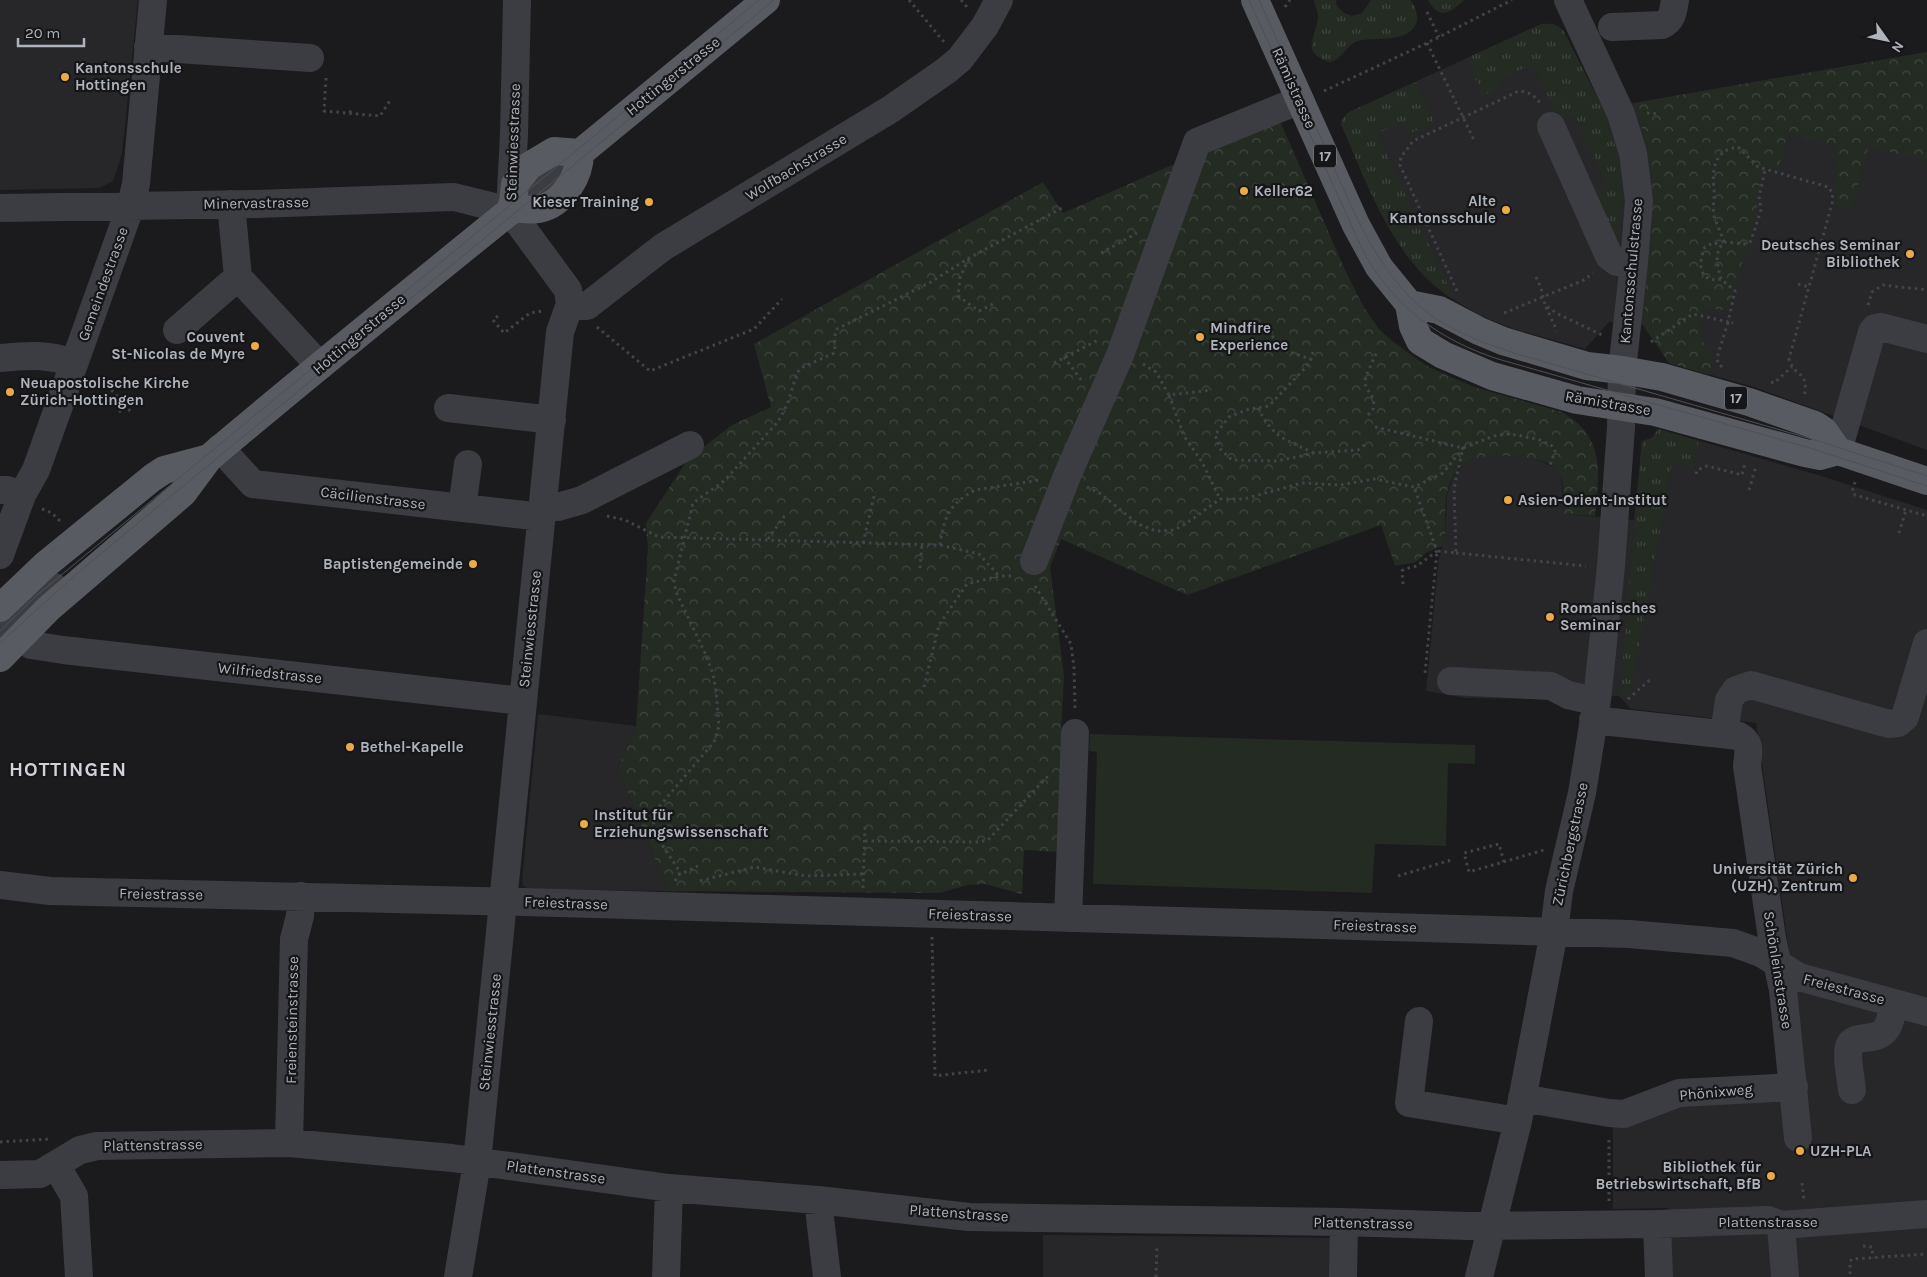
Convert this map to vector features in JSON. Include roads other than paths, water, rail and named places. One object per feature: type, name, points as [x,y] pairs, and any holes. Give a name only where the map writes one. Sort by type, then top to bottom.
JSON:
[{"type":"main road","name":"Hottingerstrasse","points":[[580,153],[766,0]]},
{"type":"main road","name":"Rämistrasse","points":[[1255,0],[1311,96],[1364,243],[1387,279],[1409,304],[1413,326],[1420,341],[1443,356],[1492,376],[1577,400],[1655,412],[1820,456],[1838,450]]},
{"type":"main road","points":[[554,151],[580,153],[575,179],[557,201],[540,209],[530,210],[522,207],[510,211],[515,184],[529,166],[554,151]]},
{"type":"main road","name":"Hottingerstrasse","points":[[0,658],[11,636],[70,589],[183,493],[214,453],[510,211]]},
{"type":"main road","name":"17","points":[[1409,304],[1439,310],[1479,331],[1512,344],[1586,366],[1662,377],[1749,402],[1815,425],[1824,432],[1838,450]]},
{"type":"main road","points":[[1838,450],[1927,481]]},
{"type":"main road","name":"Hottingerstrasse","points":[[0,608],[46,565],[152,478],[164,470],[214,453]]},
{"type":"street","name":"Gemeindestrasse","points":[[0,555],[21,498],[83,372],[131,205],[136,184],[154,0]]},
{"type":"street","name":"Steinwiesstrasse","points":[[458,1277],[477,1162],[560,332],[570,304],[568,290],[510,211],[517,0]]},
{"type":"street","name":"Wolfbachstrasse","points":[[570,304],[587,306],[663,247],[891,109],[947,70],[960,59],[985,26],[999,0]]},
{"type":"street","name":"Kantonsschulstrasse","points":[[1568,0],[1622,114],[1633,153],[1639,201],[1622,370],[1622,406]]},
{"type":"street","points":[[1612,27],[1662,25],[1668,22],[1672,16],[1675,0]]},
{"type":"street","points":[[148,47],[318,66]]},
{"type":"street","points":[[1031,568],[1067,476],[1120,355],[1196,142],[1311,96]]},
{"type":"street","points":[[1551,126],[1609,256],[1617,262],[1634,263]]},
{"type":"street","name":"Minervastrasse","points":[[0,208],[244,204],[454,197],[510,211]]},
{"type":"street","points":[[177,330],[238,278],[244,204]]},
{"type":"street","points":[[238,278],[320,366]]},
{"type":"street","points":[[1838,450],[1872,332],[1875,328],[1927,339]]},
{"type":"street","points":[[0,358],[33,354],[55,356],[83,372]]},
{"type":"street","name":"Zürichbergstrasse","points":[[1479,1277],[1520,1109],[1554,932],[1559,891],[1582,793],[1587,709],[1597,700],[1611,566],[1622,406]]},
{"type":"street","points":[[448,408],[552,420]]},
{"type":"street","name":"Cäcilienstrasse","points":[[214,453],[253,484],[462,508],[542,511],[582,500],[690,445]]},
{"type":"street","points":[[462,508],[468,464]]},
{"type":"street","name":"Wilfriedstrasse","points":[[11,636],[32,645],[63,650],[523,701]]},
{"type":"street","points":[[1724,734],[1729,700],[1736,690],[1751,684],[1889,724],[1898,724],[1905,717],[1927,643]]},
{"type":"street","name":"Schönleinstrasse","points":[[1451,681],[1551,686],[1568,694],[1587,709],[1739,736],[1747,741],[1749,746],[1747,766],[1772,938],[1783,990],[1798,1138]]},
{"type":"street","points":[[1068,918],[1075,734]]},
{"type":"street","name":"Freiestrasse","points":[[0,885],[50,891],[301,896],[1629,934],[1733,943],[1762,953],[1799,978],[1927,1012]]},
{"type":"street","name":"Freiensteinstrasse","points":[[289,1143],[294,939],[300,916],[301,896]]},
{"type":"street","points":[[1852,1090],[1848,1052],[1849,1044],[1855,1039],[1877,1037],[1885,1032],[1891,1017],[1893,1003]]},
{"type":"street","name":"Phönixweg","points":[[1420,1021],[1409,1103],[1624,1114],[1679,1093],[1794,1087]]},
{"type":"street","name":"Plattenstrasse","points":[[0,1175],[40,1174],[80,1150],[107,1145],[289,1143],[477,1162],[669,1188],[818,1200],[969,1217],[1344,1222],[1468,1226],[1657,1224],[1768,1220],[1781,1225],[1927,1214]]},
{"type":"street","points":[[56,1165],[74,1196],[79,1277]]},
{"type":"street","points":[[666,1277],[669,1188]]},
{"type":"street","points":[[818,1200],[827,1277]]},
{"type":"street","points":[[1342,1277],[1344,1222]]},
{"type":"street","points":[[1657,1224],[1659,1277]]},
{"type":"street","points":[[1781,1225],[1785,1277]]},
{"type":"tram line","points":[[0,631],[37,595],[759,0]]},
{"type":"tram line","points":[[0,643],[81,570],[774,0]]},
{"type":"tram line","points":[[1249,0],[1365,255],[1391,291],[1421,320],[1457,342],[1498,359],[1810,448],[1927,486]]},
{"type":"tram line","points":[[1259,0],[1364,231],[1400,287],[1427,312],[1464,334],[1517,354],[1815,440],[1927,476]]},
{"type":"place","name":"Kantonsschule Hottingen","points":[[65,77]]},
{"type":"place","name":"Keller62","points":[[1244,191]]},
{"type":"place","name":"Kieser Training","points":[[649,202]]},
{"type":"place","name":"Alte Kantonsschule","points":[[1506,210]]},
{"type":"place","name":"Deutsches Seminar Bibliothek","points":[[1910,254]]},
{"type":"place","name":"Mindfire Experience","points":[[1200,337]]},
{"type":"place","name":"Couvent St-Nicolas de Myre","points":[[255,346]]},
{"type":"place","name":"Neuapostolische Kirche Zürich-Hottingen","points":[[10,392]]},
{"type":"place","name":"Asien-Orient-Institut","points":[[1508,500]]},
{"type":"place","name":"Baptistengemeinde","points":[[473,564]]},
{"type":"place","name":"Romanisches Seminar","points":[[1550,617]]},
{"type":"place","name":"Bethel-Kapelle","points":[[350,747]]},
{"type":"place","name":"Institut für Erziehungswissenschaft","points":[[584,824]]},
{"type":"place","name":"Universität Zürich (UZH), Zentrum","points":[[1853,878]]},
{"type":"place","name":"UZH-PLA","points":[[1800,1151]]},
{"type":"place","name":"Bibliothek für Betriebswirtschaft, BfB","points":[[1771,1176]]},
{"type":"district","name":"HOTTINGEN","points":[[68,769]]}]
